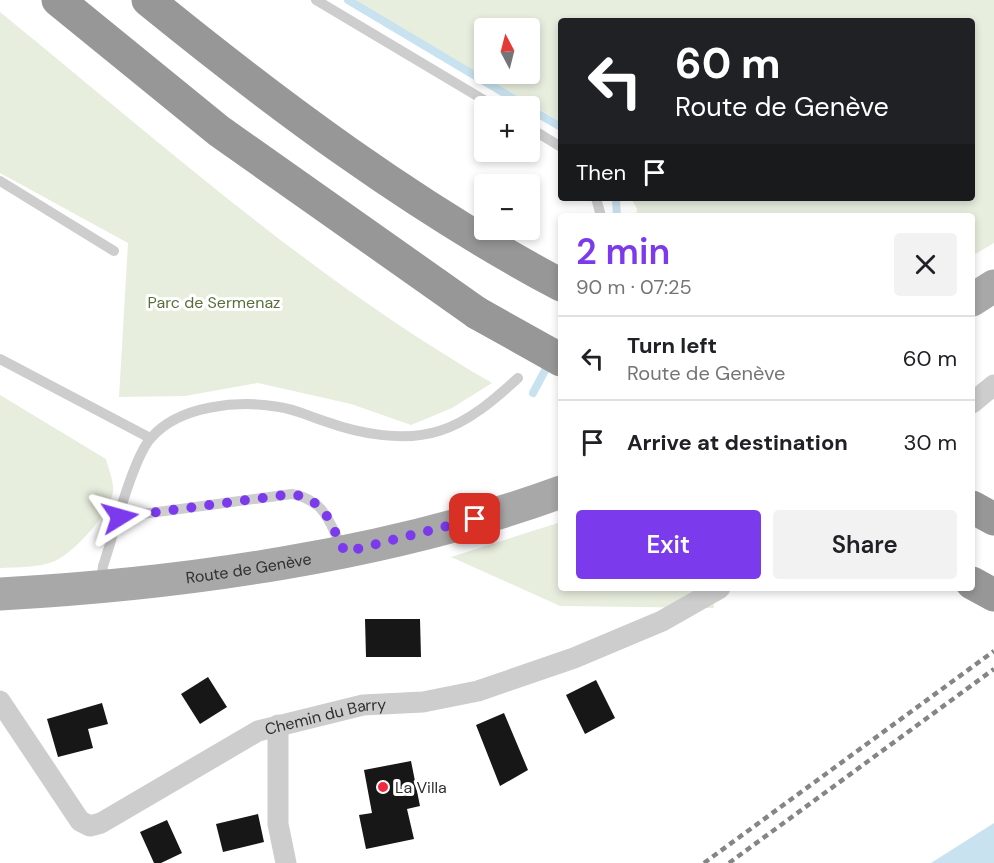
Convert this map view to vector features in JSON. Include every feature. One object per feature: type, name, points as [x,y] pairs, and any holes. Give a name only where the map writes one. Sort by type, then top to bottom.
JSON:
[{"type":"highway","points":[[58,0],[219,131],[477,313],[558,358]]},
{"type":"highway","points":[[148,0],[227,64],[390,182],[511,259],[558,283]]},
{"type":"highway","points":[[975,509],[994,519]]},
{"type":"highway","points":[[975,585],[994,595]]},
{"type":"main road","points":[[975,298],[994,286]]},
{"type":"main road","name":"Route de Genève","points":[[0,594],[100,587],[345,552],[519,508],[558,493]]},
{"type":"street","points":[[975,401],[994,385]]},
{"type":"street","name":"Chemin du Barry","points":[[0,701],[80,821],[90,826],[101,823],[258,731],[363,705],[423,702],[478,691],[574,658],[662,621],[715,591]]},
{"type":"street","points":[[278,725],[278,824],[286,863]]},
{"type":"lane","points":[[316,0],[477,96]]},
{"type":"lane","points":[[540,134],[558,145]]},
{"type":"lane","points":[[0,181],[114,251]]},
{"type":"lane","points":[[0,359],[150,438]]},
{"type":"lane","points":[[100,587],[103,566],[138,464],[150,438],[178,416],[220,405],[280,407],[338,426],[398,437],[439,431],[488,405],[518,378]]},
{"type":"lane","points":[[120,517],[292,494],[307,497],[319,504],[345,552]]},
{"type":"green space","points":[[353,0],[994,0],[994,243],[975,254],[975,213],[636,213],[633,201],[975,201],[975,18],[558,18],[558,120],[540,110],[540,96],[517,96],[496,84],[540,84],[540,18],[474,18],[474,71]]},
{"type":"green space","name":"Parc de Sermenaz","points":[[0,12],[238,207],[299,254],[426,343],[492,383],[452,408],[411,425],[351,404],[258,383],[185,396],[119,397],[128,243],[0,173]]},
{"type":"green space","points":[[0,395],[106,459],[113,483],[111,500],[91,530],[63,556],[42,565],[0,568]]},
{"type":"green space","points":[[558,523],[558,591],[712,591],[714,608],[560,606],[451,557]]},
{"type":"water","points":[[994,823],[994,863],[931,863]]},
{"type":"building","points":[[365,619],[420,619],[421,657],[366,657]]},
{"type":"building","points":[[208,677],[227,707],[200,724],[181,694]]},
{"type":"building","points":[[596,680],[615,718],[585,734],[566,695]]},
{"type":"building","points":[[102,703],[108,724],[88,729],[93,748],[58,757],[47,719]]},
{"type":"building","points":[[504,713],[528,770],[500,786],[476,725]]},
{"type":"building","points":[[411,761],[420,806],[407,809],[414,839],[366,849],[359,815],[372,813],[364,770]]},
{"type":"building","points":[[258,814],[264,842],[223,852],[216,824]]},
{"type":"building","points":[[167,820],[182,853],[161,863],[154,863],[140,832]]},
{"type":"waterway","points":[[348,0],[509,96]]},
{"type":"waterway","points":[[540,115],[558,125]]},
{"type":"waterway","points":[[616,201],[617,213]]},
{"type":"waterway","points":[[533,393],[550,361]]},
{"type":"railway","points":[[704,863],[994,651]]},
{"type":"railway","points":[[729,863],[994,669]]},
{"type":"place","name":"La Villa","points":[[383,787]]},
{"type":"route","points":[[120,517],[292,494],[307,497],[319,504],[345,552],[475,519]]}]
